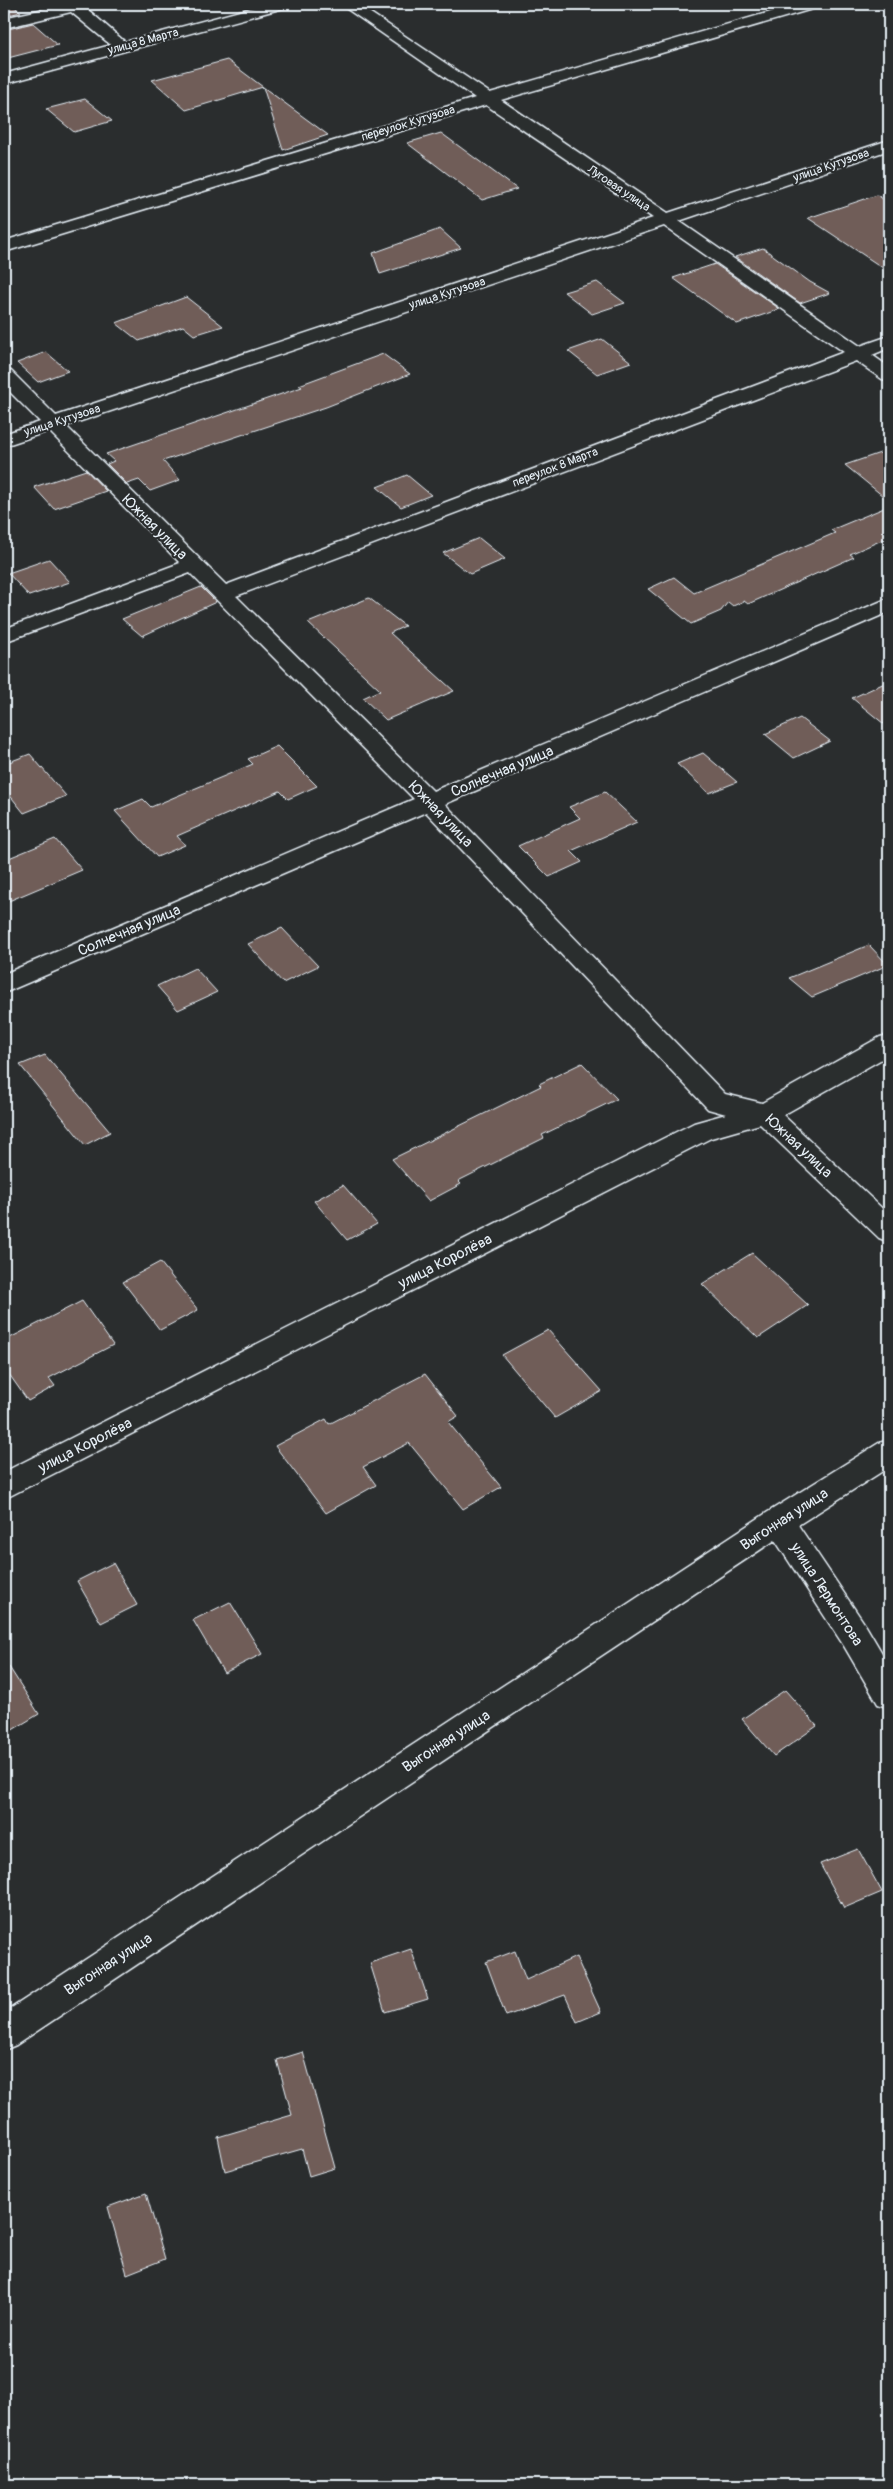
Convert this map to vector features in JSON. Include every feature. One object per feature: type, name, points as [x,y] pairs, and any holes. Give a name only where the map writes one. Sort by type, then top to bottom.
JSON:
[{"type":"street","name":"улица 8 Марта","points":[[4,79],[282,4]]},
{"type":"street","name":"Луговая улица","points":[[347,4],[667,220],[889,375]]},
{"type":"street","name":"переулок Кутузова","points":[[4,247],[488,99],[814,4]]},
{"type":"street","points":[[4,23],[79,5],[122,47]]},
{"type":"street","name":"улица Кутузова","points":[[4,440],[889,145]]},
{"type":"street","name":"переулок 8 Марта","points":[[222,594],[889,342]]},
{"type":"street","name":"Южная улица","points":[[4,375],[430,802],[717,1102],[765,1113],[889,1232]]},
{"type":"street","points":[[4,636],[193,565]]},
{"type":"street","name":"Солнечная улица","points":[[4,984],[889,604]]},
{"type":"street","name":"улица Королёва","points":[[4,1486],[703,1130],[765,1113],[889,1044]]},
{"type":"street","name":"Выгонная улица","points":[[4,2033],[779,1521],[889,1452]]},
{"type":"street","name":"улица Лермонтова","points":[[779,1521],[856,1636],[889,1694]]},
{"type":"building","points":[[4,4],[11,4],[21,12],[4,16]]},
{"type":"building","points":[[33,23],[58,45],[4,59],[4,30]]},
{"type":"building","points":[[227,60],[263,87],[186,110],[152,80]]},
{"type":"building","points":[[263,87],[328,135],[283,150]]},
{"type":"building","points":[[85,99],[112,121],[74,132],[46,109]]},
{"type":"building","points":[[441,133],[517,189],[482,200],[407,143]]},
{"type":"building","points":[[877,195],[889,203],[889,272],[808,218]]},
{"type":"building","points":[[440,229],[461,248],[380,274],[373,253]]},
{"type":"building","points":[[763,248],[810,282],[830,293],[800,303],[735,257]]},
{"type":"building","points":[[715,264],[780,309],[737,324],[673,278]]},
{"type":"building","points":[[597,282],[625,303],[592,314],[564,292]]},
{"type":"building","points":[[186,297],[223,326],[194,335],[183,326],[139,341],[116,323]]},
{"type":"building","points":[[602,339],[631,362],[597,374],[568,351]]},
{"type":"building","points":[[46,352],[68,371],[38,382],[17,363]]},
{"type":"building","points":[[383,354],[410,374],[326,407],[163,461],[180,480],[150,491],[139,480],[127,484],[107,464],[114,461],[106,454],[302,387],[299,385]]},
{"type":"building","points":[[889,450],[889,501],[845,465]]},
{"type":"building","points":[[86,470],[106,491],[54,509],[34,487]]},
{"type":"building","points":[[407,475],[431,495],[401,507],[377,487]]},
{"type":"building","points":[[889,506],[889,537],[850,554],[854,557],[748,604],[744,601],[733,606],[728,602],[721,611],[691,624],[648,589],[674,577],[694,593],[835,533],[831,530]]},
{"type":"building","points":[[479,538],[505,559],[470,574],[443,553]]},
{"type":"building","points":[[49,559],[70,582],[29,596],[8,573]]},
{"type":"building","points":[[201,587],[216,602],[142,636],[122,619]]},
{"type":"building","points":[[369,598],[405,626],[390,633],[454,691],[386,720],[363,698],[380,690],[308,623]]},
{"type":"building","points":[[889,681],[889,728],[852,698]]},
{"type":"building","points":[[800,718],[830,741],[794,758],[765,734]]},
{"type":"building","points":[[277,746],[317,786],[288,799],[280,791],[177,836],[185,845],[157,857],[115,811],[143,799],[151,807],[253,764],[248,759]]},
{"type":"building","points":[[703,753],[737,782],[709,793],[677,764]]},
{"type":"building","points":[[30,754],[66,796],[24,813],[4,788],[4,764]]},
{"type":"building","points":[[605,792],[637,822],[571,851],[582,862],[549,877],[518,846],[580,818],[569,807]]},
{"type":"building","points":[[55,839],[82,870],[4,903],[4,860]]},
{"type":"building","points":[[282,928],[318,966],[283,983],[248,944]]},
{"type":"building","points":[[869,945],[888,965],[812,997],[789,978]]},
{"type":"building","points":[[195,968],[217,992],[178,1010],[157,986]]},
{"type":"building","points":[[45,1055],[110,1132],[85,1145],[20,1065]]},
{"type":"building","points":[[582,1063],[617,1099],[542,1135],[544,1138],[458,1181],[461,1184],[429,1201],[392,1159],[541,1086],[539,1084]]},
{"type":"building","points":[[343,1185],[377,1224],[347,1240],[314,1201]]},
{"type":"building","points":[[752,1253],[808,1305],[758,1338],[702,1284]]},
{"type":"building","points":[[160,1262],[198,1310],[160,1330],[123,1282]]},
{"type":"building","points":[[82,1301],[113,1345],[49,1378],[55,1386],[28,1401],[4,1367],[4,1341]]},
{"type":"building","points":[[548,1330],[602,1391],[555,1418],[502,1355]]},
{"type":"building","points":[[425,1374],[458,1416],[448,1422],[501,1487],[463,1509],[409,1443],[363,1467],[376,1485],[326,1513],[275,1446],[326,1419],[329,1424]]},
{"type":"building","points":[[113,1563],[137,1605],[101,1623],[77,1581]]},
{"type":"building","points":[[230,1602],[262,1654],[224,1673],[193,1620]]},
{"type":"building","points":[[4,1659],[39,1714],[4,1735]]},
{"type":"building","points":[[785,1690],[817,1726],[774,1756],[742,1719]]},
{"type":"building","points":[[858,1849],[882,1892],[844,1908],[820,1864]]},
{"type":"building","points":[[411,1949],[428,1999],[385,2012],[370,1963]]},
{"type":"building","points":[[515,1951],[526,1980],[576,1957],[601,2012],[577,2022],[565,1995],[506,2016],[486,1962]]},
{"type":"building","points":[[303,2052],[335,2168],[309,2176],[302,2149],[225,2171],[218,2137],[292,2115],[277,2060]]},
{"type":"building","points":[[146,2193],[165,2259],[127,2274],[108,2207]]}]
